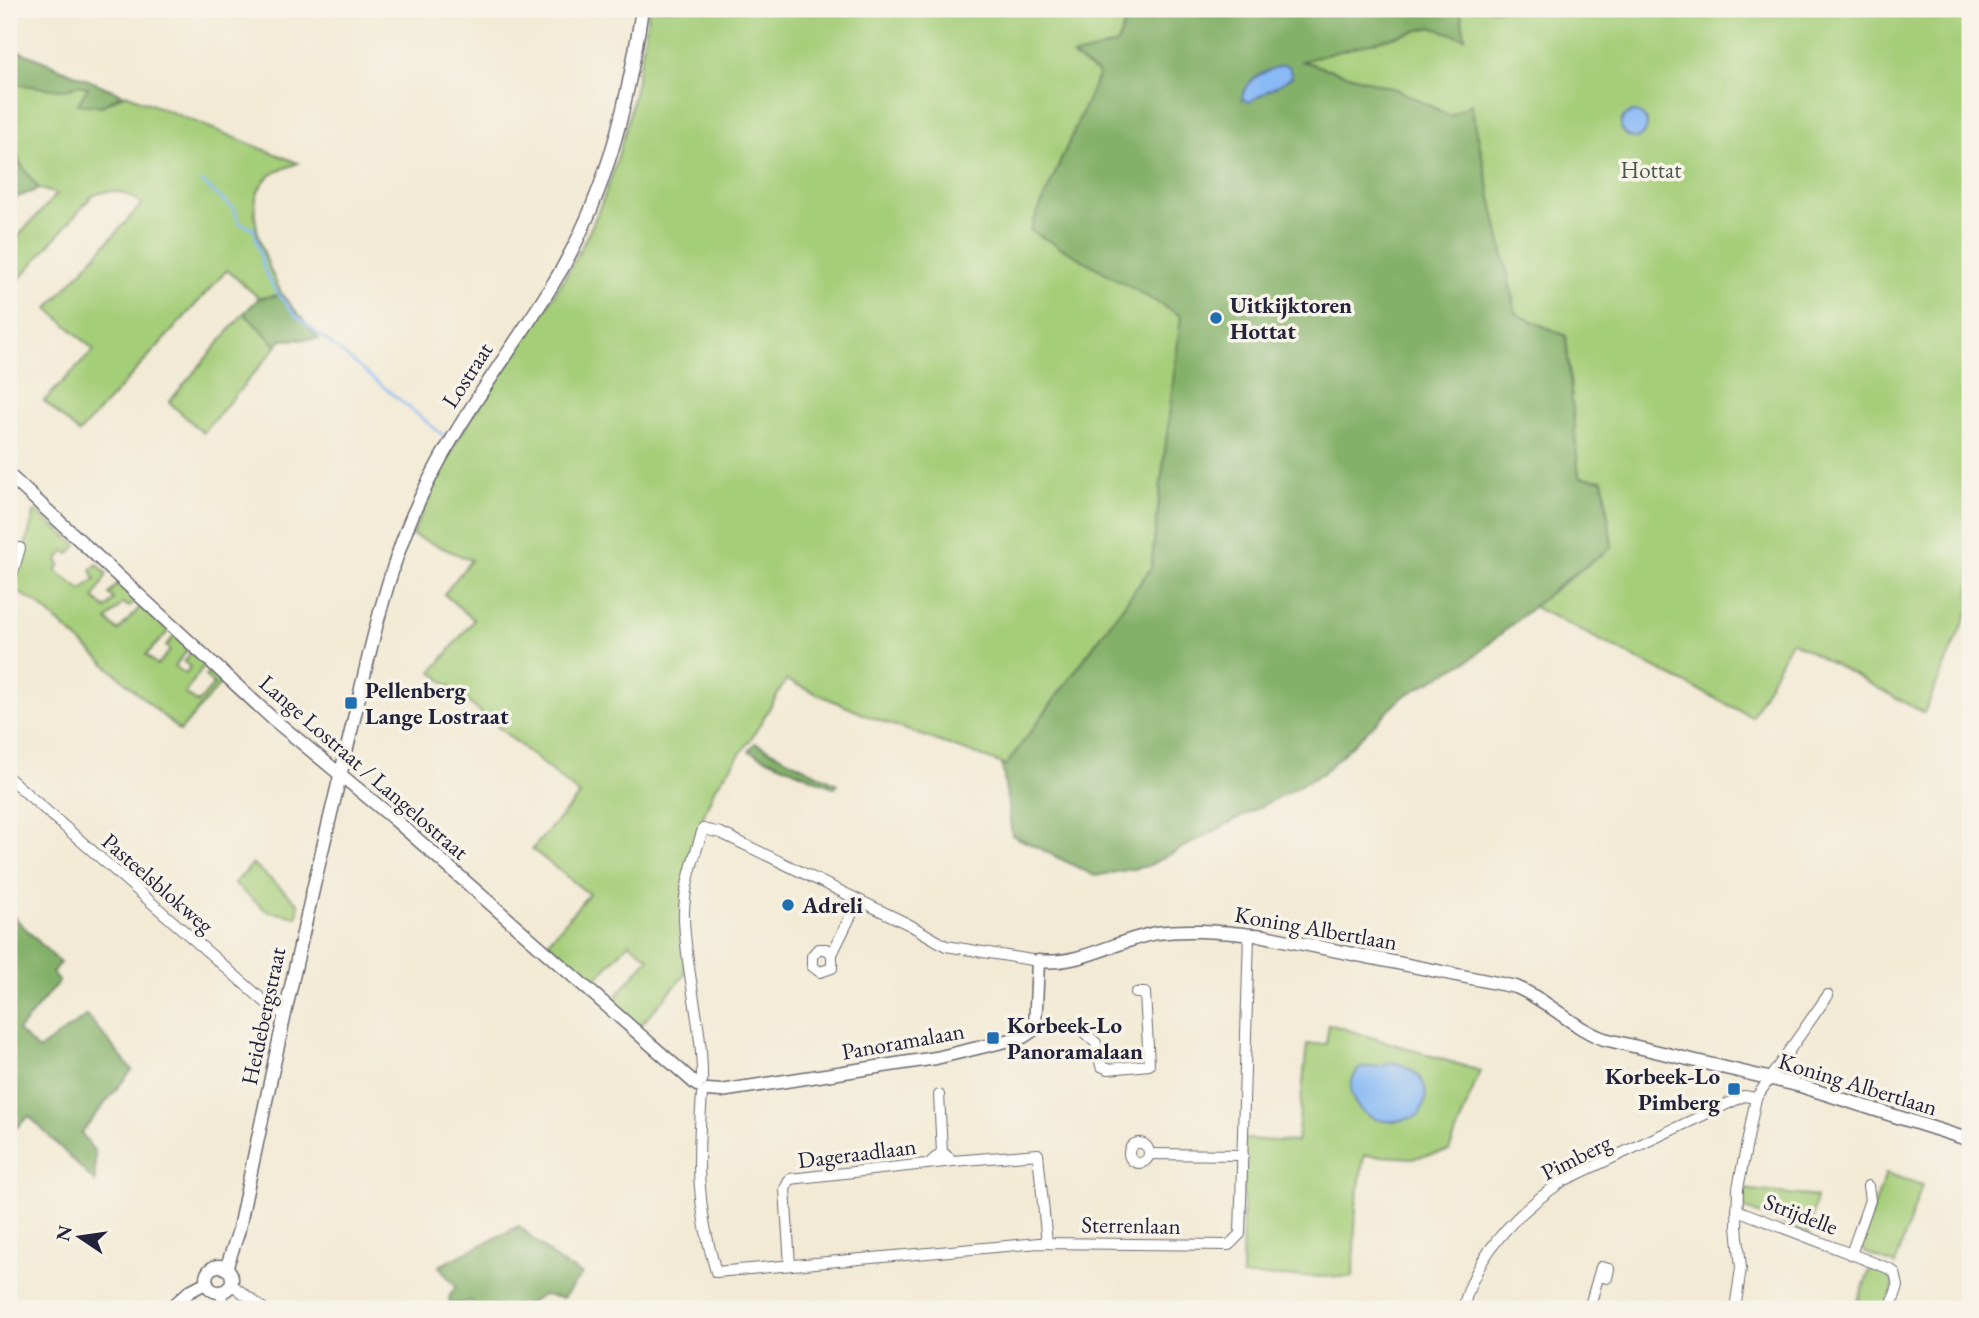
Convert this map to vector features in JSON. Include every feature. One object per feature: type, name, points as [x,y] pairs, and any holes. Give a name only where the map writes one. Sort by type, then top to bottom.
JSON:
[{"type":"street","name":"Lostraat","points":[[341,773],[379,615],[411,521],[457,428],[549,290],[584,227],[624,116],[642,9]]},
{"type":"street","name":"Lange Lostraat / Langelostraat","points":[[9,475],[273,719],[341,773],[702,1088]]},
{"type":"street","points":[[9,586],[20,548]]},
{"type":"street","name":"Heidebergstraat","points":[[226,1269],[238,1233],[284,1014],[341,773]]},
{"type":"street","name":"Pasteelsblokweg","points":[[9,778],[272,1008],[284,1014]]},
{"type":"street","name":"Koning Albertlaan","points":[[702,1088],[701,1042],[688,965],[684,918],[685,896],[703,829],[721,834],[910,925],[946,946],[1038,961],[1065,962],[1156,933],[1250,934],[1516,987],[1591,1034],[1771,1079],[1970,1140]]},
{"type":"street","points":[[832,954],[858,901]]},
{"type":"street","name":"Sterrenlaan","points":[[702,1088],[697,1172],[700,1207],[716,1272],[1047,1243],[1234,1243],[1240,1234],[1250,934]]},
{"type":"street","points":[[1038,961],[1035,1026],[1076,1026],[1096,1043],[1101,1066],[1108,1069],[1149,1065],[1145,993],[1136,993]]},
{"type":"street","points":[[1735,1309],[1741,1268],[1737,1210],[1756,1098],[1828,995]]},
{"type":"street","name":"Panoramalaan","points":[[702,1088],[721,1091],[936,1058],[1023,1037],[1033,1033],[1035,1026]]},
{"type":"street","name":"Dageraadlaan","points":[[939,1095],[942,1152],[953,1161]]},
{"type":"street","name":"Pimberg","points":[[1464,1309],[1471,1284],[1491,1248],[1520,1213],[1543,1195],[1563,1181],[1744,1096],[1756,1098]]},
{"type":"street","name":"Dageraadlaan","points":[[930,1163],[942,1152]]},
{"type":"street","name":"Dageraadlaan","points":[[790,1265],[785,1189],[790,1179],[953,1161],[1038,1154],[1047,1243]]},
{"type":"street","points":[[1149,1154],[1242,1155]]},
{"type":"street","name":"Strijdelle","points":[[1851,1254],[1870,1200],[1868,1186]]},
{"type":"street","name":"Strijdelle","points":[[1737,1210],[1895,1273],[1898,1286],[1890,1309]]},
{"type":"street","points":[[1589,1309],[1601,1267],[1609,1269],[1607,1278],[1599,1276]]},
{"type":"street","points":[[170,1309],[190,1291],[207,1282],[212,1269],[226,1269],[231,1275],[223,1309]]},
{"type":"street","points":[[207,1282],[213,1290],[226,1288],[264,1309]]},
{"type":"green space","points":[[649,9],[1131,9],[1117,44],[1074,57],[1099,74],[1031,230],[1181,316],[1151,568],[1006,765],[870,717],[786,680],[753,736],[714,790],[703,817],[683,896],[685,975],[639,1027],[612,1001],[649,958],[629,943],[593,982],[548,942],[589,894],[532,849],[580,795],[432,672],[474,620],[444,594],[471,560],[412,535],[457,442],[561,283],[599,210],[626,126]]},
{"type":"green space","points":[[1131,9],[1460,9],[1465,38],[1431,27],[1302,61],[1398,90],[1450,116],[1471,104],[1516,314],[1566,336],[1579,477],[1603,480],[1612,547],[1566,579],[1471,659],[1404,696],[1322,774],[1148,866],[1095,876],[1012,835],[1002,764],[1006,765],[1151,568],[1181,316],[1030,230],[1099,74],[1073,56],[1117,44]]},
{"type":"green space","name":"Hottat","points":[[1460,9],[1970,9],[1970,608],[1924,713],[1791,641],[1752,717],[1532,606],[1612,547],[1603,480],[1579,478],[1566,336],[1516,314],[1471,105],[1450,116],[1398,90],[1301,61],[1431,27],[1465,37]]},
{"type":"green space","points":[[9,47],[122,94],[102,106],[78,104],[88,87],[79,85],[62,90],[14,84],[9,81]]},
{"type":"green space","points":[[9,81],[62,90],[79,85],[88,87],[79,104],[102,106],[126,94],[298,163],[268,178],[256,198],[256,226],[260,241],[282,295],[259,298],[227,270],[79,433],[44,401],[94,350],[48,308],[142,204],[130,196],[112,191],[92,196],[9,291],[9,246],[57,194],[39,189],[20,163],[9,138]]},
{"type":"green space","points":[[9,138],[20,163],[39,189],[10,200]]},
{"type":"green space","points":[[282,295],[319,339],[282,340],[277,346],[244,313],[259,298]]},
{"type":"green space","points":[[244,313],[277,346],[203,433],[169,402]]},
{"type":"green space","points":[[35,511],[77,545],[69,554],[64,551],[57,561],[60,564],[56,571],[81,590],[95,579],[91,570],[97,564],[107,574],[94,598],[106,609],[114,599],[109,594],[118,583],[137,600],[129,607],[123,603],[107,620],[118,631],[142,605],[169,631],[146,655],[157,665],[170,651],[166,646],[175,635],[189,648],[175,666],[185,674],[190,667],[184,662],[192,651],[205,664],[185,693],[198,703],[214,684],[205,676],[211,670],[222,682],[180,731],[37,603],[13,589]]},
{"type":"green space","points":[[755,743],[837,784],[835,788],[749,751]]},
{"type":"green space","points":[[253,864],[299,904],[297,917],[267,911],[234,884]]},
{"type":"green space","points":[[9,912],[60,963],[52,973],[59,981],[18,1031],[38,1050],[87,1015],[132,1070],[81,1133],[95,1152],[95,1182],[29,1116],[9,1134]]},
{"type":"green space","points":[[1329,1024],[1480,1071],[1449,1151],[1413,1158],[1364,1155],[1356,1205],[1353,1277],[1242,1276],[1244,1139],[1297,1142],[1307,1044],[1326,1044]]},
{"type":"green space","points":[[1886,1173],[1922,1185],[1895,1265],[1864,1252],[1860,1245]]},
{"type":"green space","points":[[1742,1189],[1816,1197],[1810,1234],[1743,1208]]},
{"type":"green space","points":[[519,1226],[559,1262],[582,1274],[563,1298],[542,1295],[520,1309],[474,1309],[471,1301],[450,1306],[449,1297],[456,1287],[439,1266]]},
{"type":"green space","points":[[1871,1268],[1890,1275],[1894,1286],[1886,1309],[1854,1309]]},
{"type":"water","points":[[1282,65],[1289,66],[1292,77],[1249,102],[1242,99],[1251,81]]},
{"type":"water","points":[[1634,112],[1644,115],[1647,125],[1644,135],[1634,138],[1624,135],[1621,125],[1624,115]]},
{"type":"water","points":[[1393,1062],[1411,1070],[1422,1082],[1425,1097],[1418,1116],[1388,1121],[1374,1118],[1366,1114],[1354,1101],[1351,1085],[1360,1068]]},
{"type":"waterway","points":[[202,182],[235,210],[238,222],[254,229],[264,269],[274,288],[295,315],[444,436]]},
{"type":"place","name":"Uitkijktoren Hottat","points":[[1216,318]]},
{"type":"place","name":"Pellenberg Lange Lostraat","points":[[351,703]]},
{"type":"place","name":"Adreli","points":[[788,905]]},
{"type":"place","name":"Korbeek-Lo Panoramalaan","points":[[993,1038]]},
{"type":"place","name":"Korbeek-Lo Pimberg","points":[[1734,1089]]}]
